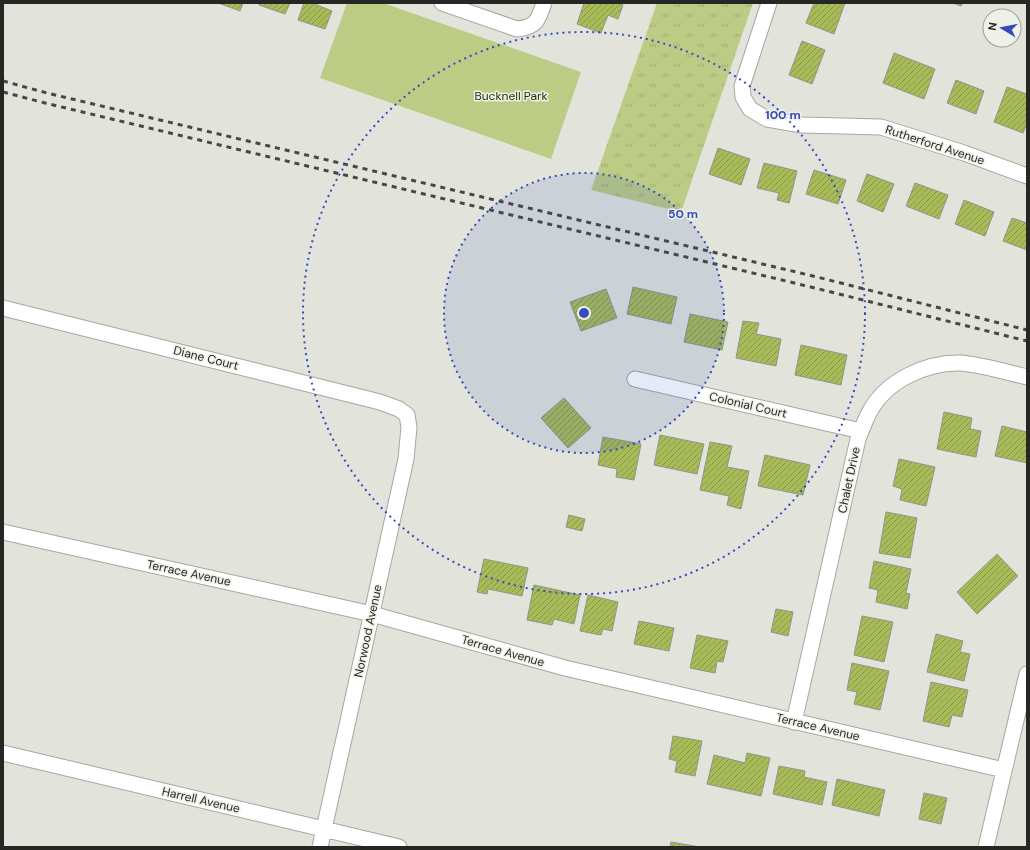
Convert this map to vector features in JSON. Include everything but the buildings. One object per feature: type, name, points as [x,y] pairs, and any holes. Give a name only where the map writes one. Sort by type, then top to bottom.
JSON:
[{"type":"street","points":[[442,3],[517,29],[527,28],[535,24],[544,3]]},
{"type":"street","name":"Rutherford Avenue","points":[[769,3],[742,86],[743,97],[750,109],[767,118],[802,125],[881,127],[964,153],[1027,176]]},
{"type":"street","name":"Diane Court","points":[[3,308],[380,402],[399,409],[407,415]]},
{"type":"street","name":"Chalet Drive","points":[[794,722],[858,439],[871,410],[884,393],[901,380],[919,370],[940,365],[961,364],[1027,377]]},
{"type":"street","name":"Colonial Court","points":[[635,379],[861,431]]},
{"type":"street","name":"Norwood Avenue","points":[[320,847],[406,459],[409,426],[407,415]]},
{"type":"street","name":"Terrace Avenue","points":[[3,532],[372,614],[565,668],[1004,770]]},
{"type":"street","points":[[986,847],[1027,674]]},
{"type":"street","name":"Harrell Avenue","points":[[3,753],[399,847]]},
{"type":"green space","name":"Bucknell Park","points":[[347,3],[383,3],[581,72],[551,159],[320,78]]},
{"type":"green space","points":[[657,3],[753,3],[681,212],[591,190]]},
{"type":"railway","points":[[3,81],[47,93],[817,277],[1027,330]]},
{"type":"railway","points":[[3,92],[815,288],[1027,341]]}]
